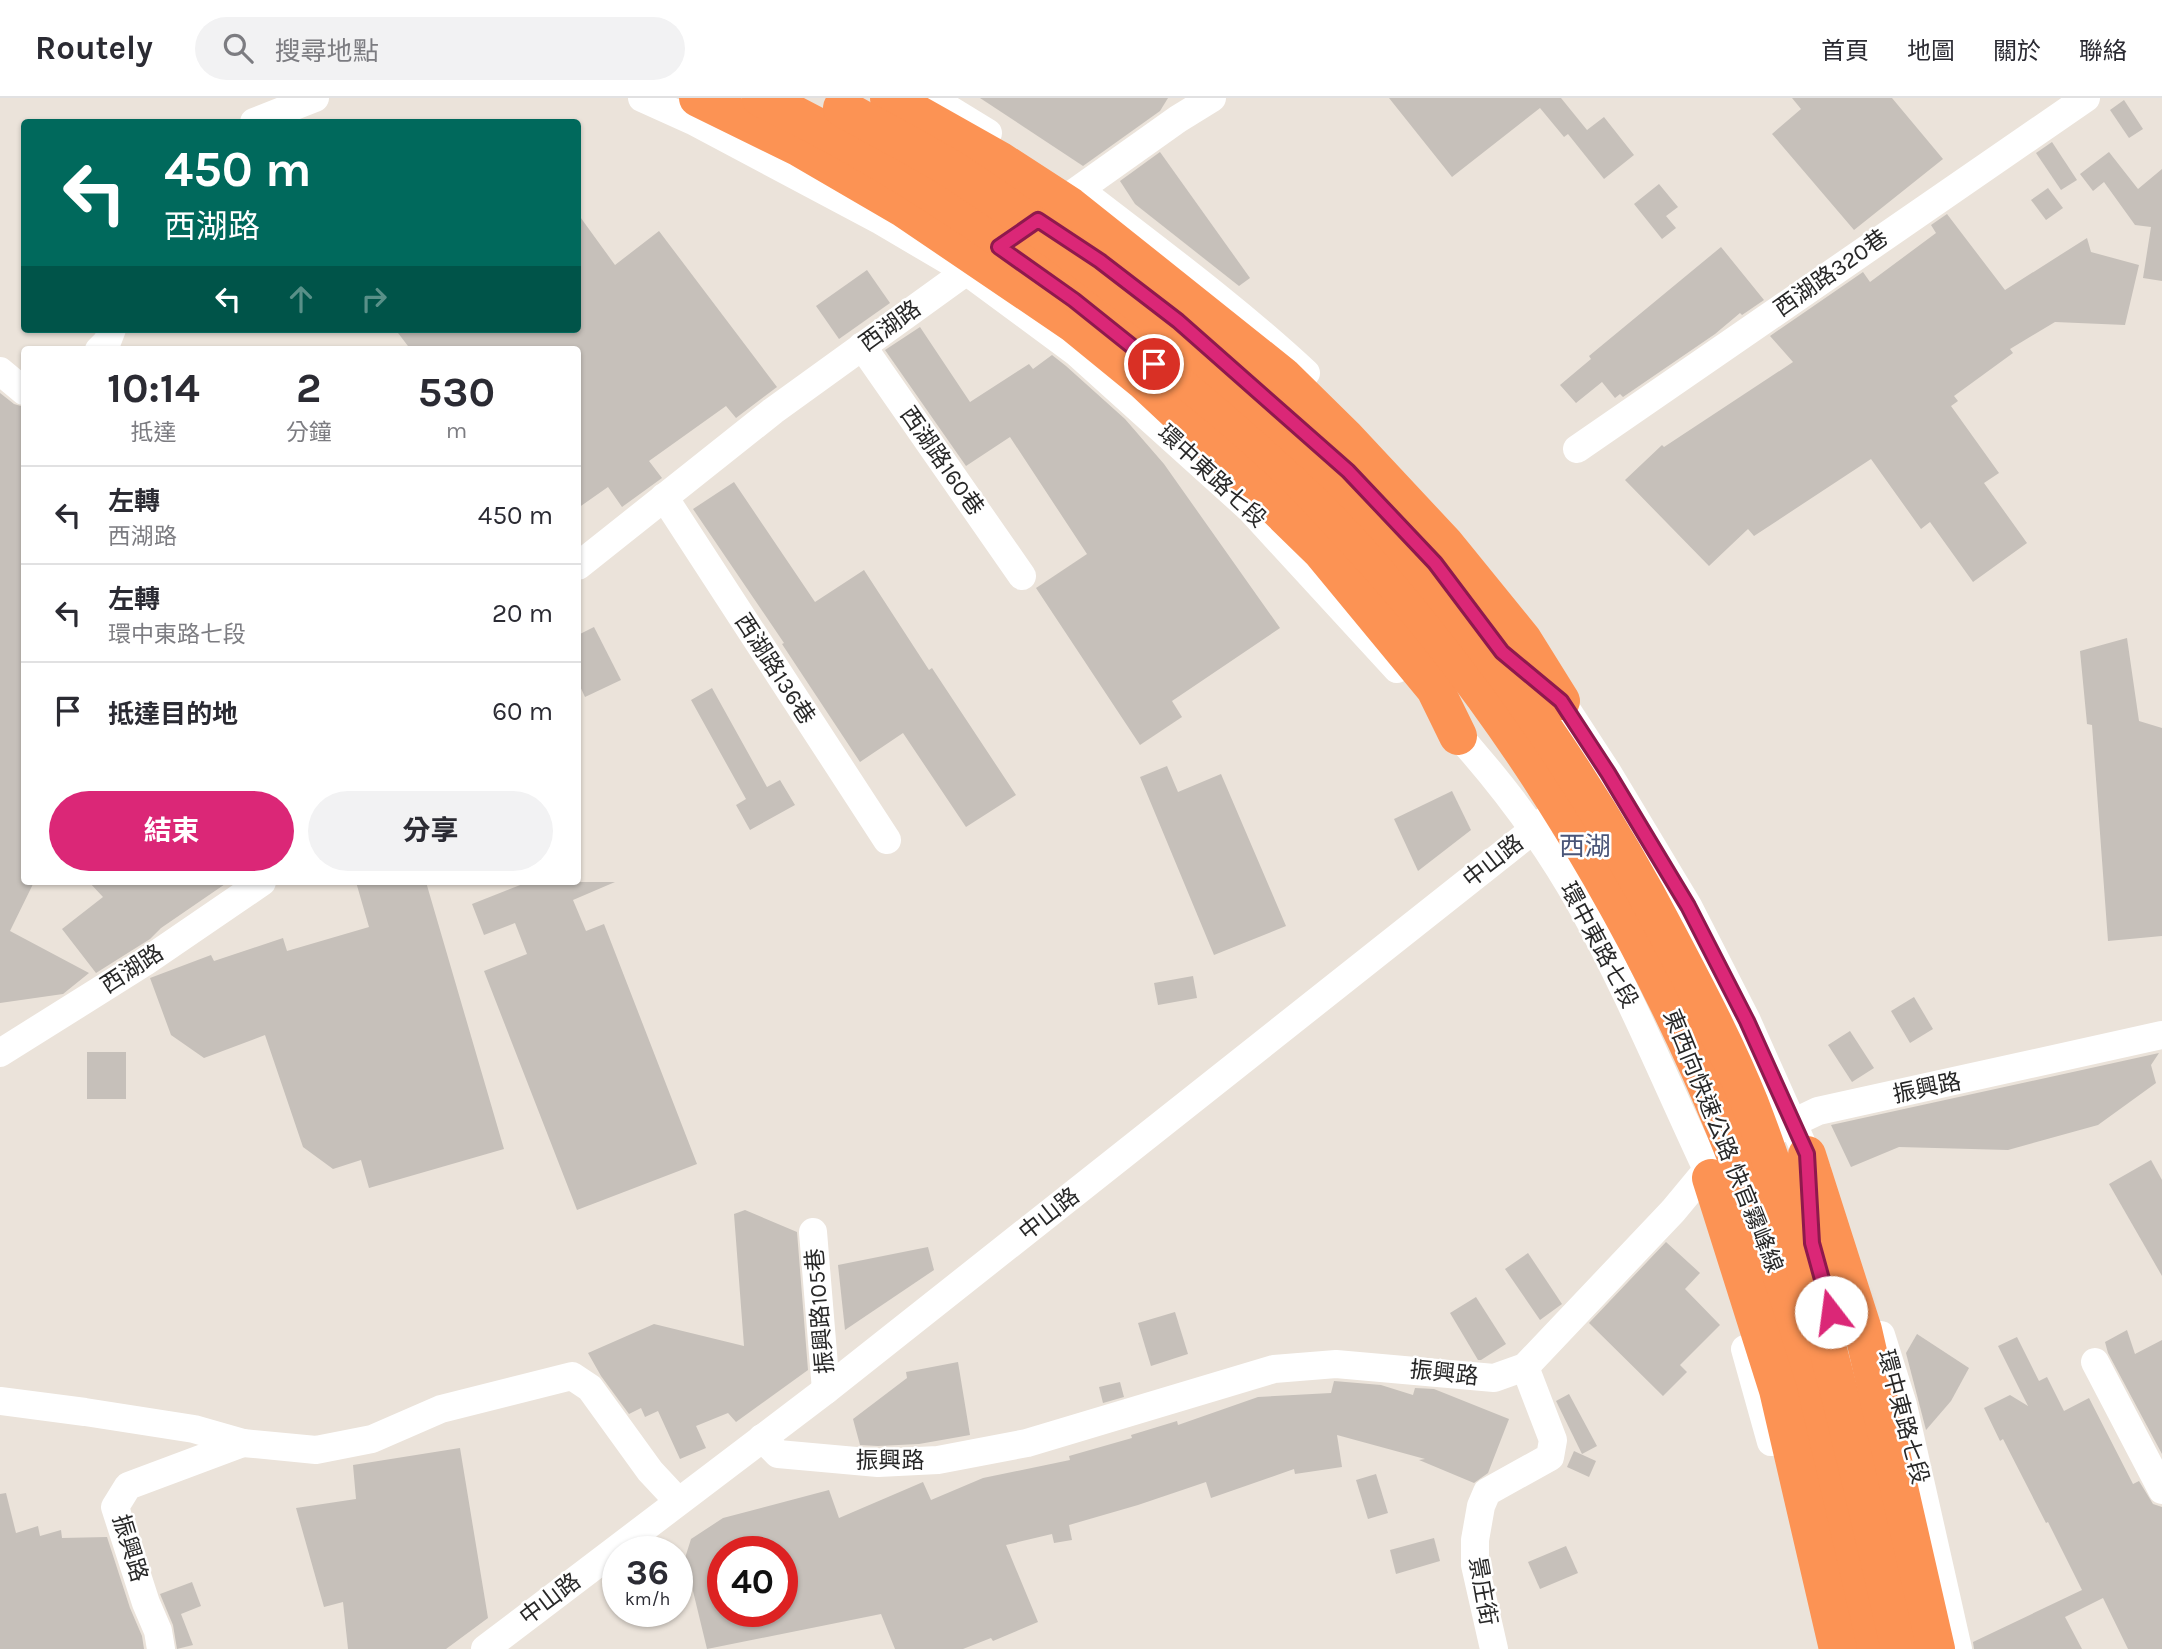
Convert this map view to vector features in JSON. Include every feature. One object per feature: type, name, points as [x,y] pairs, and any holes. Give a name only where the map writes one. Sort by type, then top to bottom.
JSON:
[{"type":"highway","points":[[698,98],[851,176],[915,216],[1074,324],[1145,382],[1241,471],[1321,551],[1435,689],[1458,736]]},
{"type":"highway","name":"東西向快速公路 快官霧峰線","points":[[761,98],[819,125],[899,171],[969,216],[1079,295],[1275,456],[1402,591],[1466,670],[1518,743],[1578,838],[1670,1003],[1718,1115],[1770,1251],[1800,1345],[1870,1649]]},
{"type":"highway","name":"東西向快速公路 快官霧峰線","points":[[823,98],[949,168],[1007,207],[1172,329],[1298,437],[1399,540],[1533,711],[1583,786],[1646,893],[1701,999],[1748,1101],[1799,1244],[1825,1337],[1900,1649]]},
{"type":"highway","points":[[888,98],[999,160],[1070,206],[1283,376],[1354,446],[1445,544],[1523,640],[1561,701]]},
{"type":"highway","points":[[1800,1138],[1863,1330],[1936,1649]]},
{"type":"highway","points":[[1709,1174],[1771,1367],[1838,1649]]},
{"type":"street","points":[[262,119],[316,98]]},
{"type":"street","name":"環中東路七段","points":[[642,98],[693,121],[869,215],[965,271],[1077,353],[1250,509],[1458,736],[1533,829],[1580,903],[1622,984],[1709,1174],[1710,1233],[1759,1395],[1819,1649]]},
{"type":"street","name":"環中東路七段","points":[[743,98],[815,132],[895,176],[999,247],[1074,300],[1139,351],[1270,461],[1417,623],[1517,757],[1533,829]]},
{"type":"street","name":"環中東路七段","points":[[841,98],[954,162],[1100,261],[1178,321],[1348,471],[1435,563],[1502,652],[1561,701]]},
{"type":"street","name":"環中東路七段","points":[[931,98],[1078,189],[1273,342],[1340,406],[1476,552],[1529,623],[1561,701],[1688,906],[1800,1138],[1839,1205],[1903,1405],[1958,1649]]},
{"type":"street","name":"西湖路","points":[[581,564],[773,411],[1078,189],[1212,98]]},
{"type":"street","name":"西湖路320巷","points":[[1577,449],[2086,98]]},
{"type":"street","name":"西湖路160巷","points":[[862,346],[1022,576]]},
{"type":"street","points":[[0,371],[21,388]]},
{"type":"street","name":"西湖路136巷","points":[[664,497],[887,840]]},
{"type":"street","name":"中山路","points":[[485,1649],[826,1390],[1533,829],[1608,773]]},
{"type":"street","name":"西湖路","points":[[0,1053],[145,961],[257,885]]},
{"type":"street","name":"振興路","points":[[762,1438],[778,1454],[878,1463],[938,1460],[1027,1443],[1274,1369],[1336,1364],[1494,1378],[1525,1367],[1709,1174],[1800,1138],[1818,1111],[2162,1035]]},
{"type":"street","name":"環中東路七段","points":[[1800,1138],[1812,1243],[1850,1385],[1911,1649]]},
{"type":"street","name":"環中東路七段","points":[[1709,1174],[1735,1193],[1760,1253],[1791,1345],[1863,1649]]},
{"type":"street","name":"振興路105巷","points":[[813,1232],[826,1390]]},
{"type":"street","points":[[2095,1362],[2162,1490]]},
{"type":"street","name":"景庄街","points":[[1494,1649],[1475,1565],[1475,1541],[1481,1506],[1487,1492],[1550,1457],[1553,1440],[1525,1367]]},
{"type":"street","name":"振興路","points":[[0,1401],[194,1429],[243,1443],[316,1450],[372,1439],[442,1409],[572,1376],[590,1388],[650,1471],[678,1501]]},
{"type":"street","name":"振興路","points":[[160,1649],[158,1631],[146,1603],[115,1507],[128,1486],[243,1443]]},
{"type":"building","points":[[980,98],[1168,98],[1160,111],[1083,166]]},
{"type":"building","points":[[1389,98],[1561,98],[1587,130],[1604,117],[1634,155],[1604,179],[1568,134],[1564,137],[1540,108],[1452,177]]},
{"type":"building","points":[[1792,98],[1892,98],[1943,159],[1854,230],[1772,134],[1801,109]]},
{"type":"building","points":[[2124,100],[2143,129],[2129,138],[2110,110]]},
{"type":"building","points":[[2052,142],[2077,180],[2061,190],[2036,153]]},
{"type":"building","points":[[1160,152],[1250,278],[1239,286],[1135,204],[1120,181]]},
{"type":"building","points":[[2109,152],[2138,189],[2162,169],[2162,281],[2143,278],[2151,227],[2135,225],[2104,182],[2093,191],[2080,174]]},
{"type":"building","points":[[1659,184],[1678,207],[1666,216],[1676,228],[1662,239],[1634,204]]},
{"type":"building","points":[[2048,188],[2063,208],[2046,220],[2031,200]]},
{"type":"building","points":[[1947,214],[2005,290],[2087,238],[2091,252],[2139,265],[2125,325],[2055,322],[2010,349],[2013,353],[1954,396],[1958,401],[1951,406],[1999,473],[1984,483],[2027,543],[1973,582],[1930,522],[1921,529],[1871,459],[1754,536],[1748,529],[1709,566],[1625,480],[1662,445],[1664,447],[1793,362],[1770,336],[1863,272],[1870,282],[1936,233],[1931,225]]},
{"type":"building","points":[[581,218],[615,265],[659,231],[777,387],[736,418],[726,406],[649,461],[662,478],[622,507],[608,487],[581,506],[581,346],[408,346],[398,333],[581,333]]},
{"type":"building","points":[[1721,247],[1764,300],[1742,315],[1740,313],[1715,334],[1623,397],[1620,394],[1615,398],[1602,382],[1576,403],[1560,385],[1591,359],[1589,356]]},
{"type":"building","points":[[867,270],[890,303],[839,339],[816,306]]},
{"type":"building","points":[[920,327],[970,402],[1029,364],[1033,369],[1052,355],[1066,366],[1125,419],[1164,464],[1280,628],[1172,701],[1182,717],[1140,745],[1036,588],[1087,554],[1010,437],[966,466],[885,350]]},
{"type":"building","points":[[0,393],[21,406],[21,885],[33,885],[10,931],[89,973],[63,994],[0,1003]]},
{"type":"building","points":[[734,482],[815,602],[864,570],[929,670],[932,668],[1016,795],[966,827],[903,733],[860,762],[782,644],[784,643],[693,509]]},
{"type":"building","points":[[594,627],[621,680],[585,697],[581,688],[581,634]]},
{"type":"building","points":[[2127,638],[2139,721],[2162,728],[2162,936],[2108,941],[2092,725],[2087,724],[2080,651]]},
{"type":"building","points":[[712,688],[767,787],[780,780],[795,805],[750,830],[736,805],[746,799],[691,700]]},
{"type":"building","points":[[1167,766],[1178,792],[1221,774],[1286,926],[1214,955],[1140,777]]},
{"type":"building","points":[[1452,791],[1471,830],[1418,871],[1394,819]]},
{"type":"building","points":[[615,882],[573,900],[586,931],[604,924],[697,1164],[577,1210],[484,971],[527,954],[515,923],[484,935],[472,904],[520,885]]},
{"type":"building","points":[[92,885],[224,885],[161,928],[150,939],[96,973],[62,929],[103,897]]},
{"type":"building","points":[[357,885],[427,885],[504,1149],[369,1188],[361,1160],[333,1169],[303,1147],[265,1035],[204,1058],[171,1035],[150,978],[211,955],[214,961],[283,938],[287,951],[369,927]]},
{"type":"building","points":[[1193,976],[1197,998],[1158,1005],[1154,983]]},
{"type":"building","points":[[1914,997],[1933,1029],[1910,1043],[1891,1011]]},
{"type":"building","points":[[1850,1031],[1874,1068],[1852,1082],[1828,1045]]},
{"type":"building","points":[[87,1052],[126,1052],[126,1099],[87,1099]]},
{"type":"building","points":[[2159,1053],[2151,1065],[2156,1083],[2098,1125],[2008,1150],[1899,1147],[1851,1167],[1831,1125]]},
{"type":"building","points":[[2151,1160],[2162,1180],[2162,1276],[2109,1184]]},
{"type":"building","points":[[745,1210],[797,1232],[808,1370],[736,1422],[728,1413],[696,1426],[706,1448],[680,1459],[658,1411],[645,1417],[641,1408],[629,1414],[588,1353],[654,1324],[744,1346],[734,1214]]},
{"type":"building","points":[[1666,1242],[1700,1273],[1685,1289],[1720,1325],[1680,1365],[1687,1372],[1663,1396],[1589,1323]]},
{"type":"building","points":[[928,1247],[934,1270],[845,1330],[838,1265]]},
{"type":"building","points":[[1528,1253],[1562,1304],[1540,1320],[1505,1269]]},
{"type":"building","points":[[1476,1297],[1506,1344],[1481,1360],[1478,1360],[1450,1313]]},
{"type":"building","points":[[1175,1312],[1188,1354],[1151,1366],[1138,1323]]},
{"type":"building","points":[[2127,1330],[2135,1354],[2162,1340],[2162,1454],[2108,1353],[2105,1342]]},
{"type":"building","points":[[1917,1334],[1969,1368],[1951,1401],[1926,1430],[1906,1353]]},
{"type":"building","points":[[2017,1337],[2039,1381],[2047,1377],[2064,1411],[2089,1398],[2133,1484],[2139,1481],[2153,1504],[2162,1507],[2162,1649],[2128,1649],[2103,1598],[2065,1617],[2082,1649],[1974,1649],[1973,1642],[2082,1590],[2048,1522],[2046,1523],[1984,1408],[2010,1395],[2028,1406],[1998,1346]]},
{"type":"building","points":[[958,1362],[970,1435],[919,1444],[860,1445],[853,1419],[907,1378],[906,1372]]},
{"type":"building","points":[[1334,1381],[1381,1385],[1413,1395],[1415,1388],[1434,1389],[1509,1419],[1488,1473],[1474,1483],[1419,1460],[1425,1459],[1337,1435],[1342,1467],[1295,1474],[1294,1469],[1211,1498],[1206,1482],[1069,1525],[1072,1540],[1054,1543],[1052,1534],[1006,1545],[1038,1622],[993,1641],[991,1638],[963,1649],[895,1649],[881,1614],[707,1649],[693,1591],[693,1538],[723,1518],[829,1490],[839,1518],[923,1482],[931,1500],[983,1478],[1070,1460],[1069,1456],[1132,1438],[1131,1435],[1177,1421],[1178,1425],[1258,1397],[1331,1393]]},
{"type":"building","points":[[1120,1382],[1124,1397],[1103,1403],[1099,1387]]},
{"type":"building","points":[[1569,1394],[1597,1446],[1582,1454],[1556,1401]]},
{"type":"building","points":[[460,1448],[488,1618],[446,1649],[348,1649],[343,1602],[324,1607],[296,1508],[356,1499],[353,1465]]},
{"type":"building","points":[[1574,1451],[1596,1461],[1589,1477],[1567,1467]]},
{"type":"building","points":[[1376,1474],[1388,1513],[1368,1519],[1356,1480]]},
{"type":"building","points":[[6,1493],[16,1533],[38,1526],[40,1536],[61,1530],[62,1538],[107,1537],[142,1636],[144,1649],[0,1649],[0,1494]]},
{"type":"building","points":[[1434,1538],[1440,1561],[1396,1574],[1390,1550]]},
{"type":"building","points":[[1566,1546],[1578,1573],[1540,1589],[1528,1562]]},
{"type":"building","points":[[192,1582],[201,1606],[181,1614],[193,1645],[177,1649],[173,1625],[160,1594]]},
{"type":"district","name":"西湖","points":[[1585,846]]},
{"type":"route","points":[[1154,364],[1074,300],[999,247],[1038,220],[1100,261],[1178,321],[1348,471],[1435,563],[1502,652],[1561,701],[1688,906],[1747,1021],[1807,1154],[1812,1243],[1831,1312]]}]
